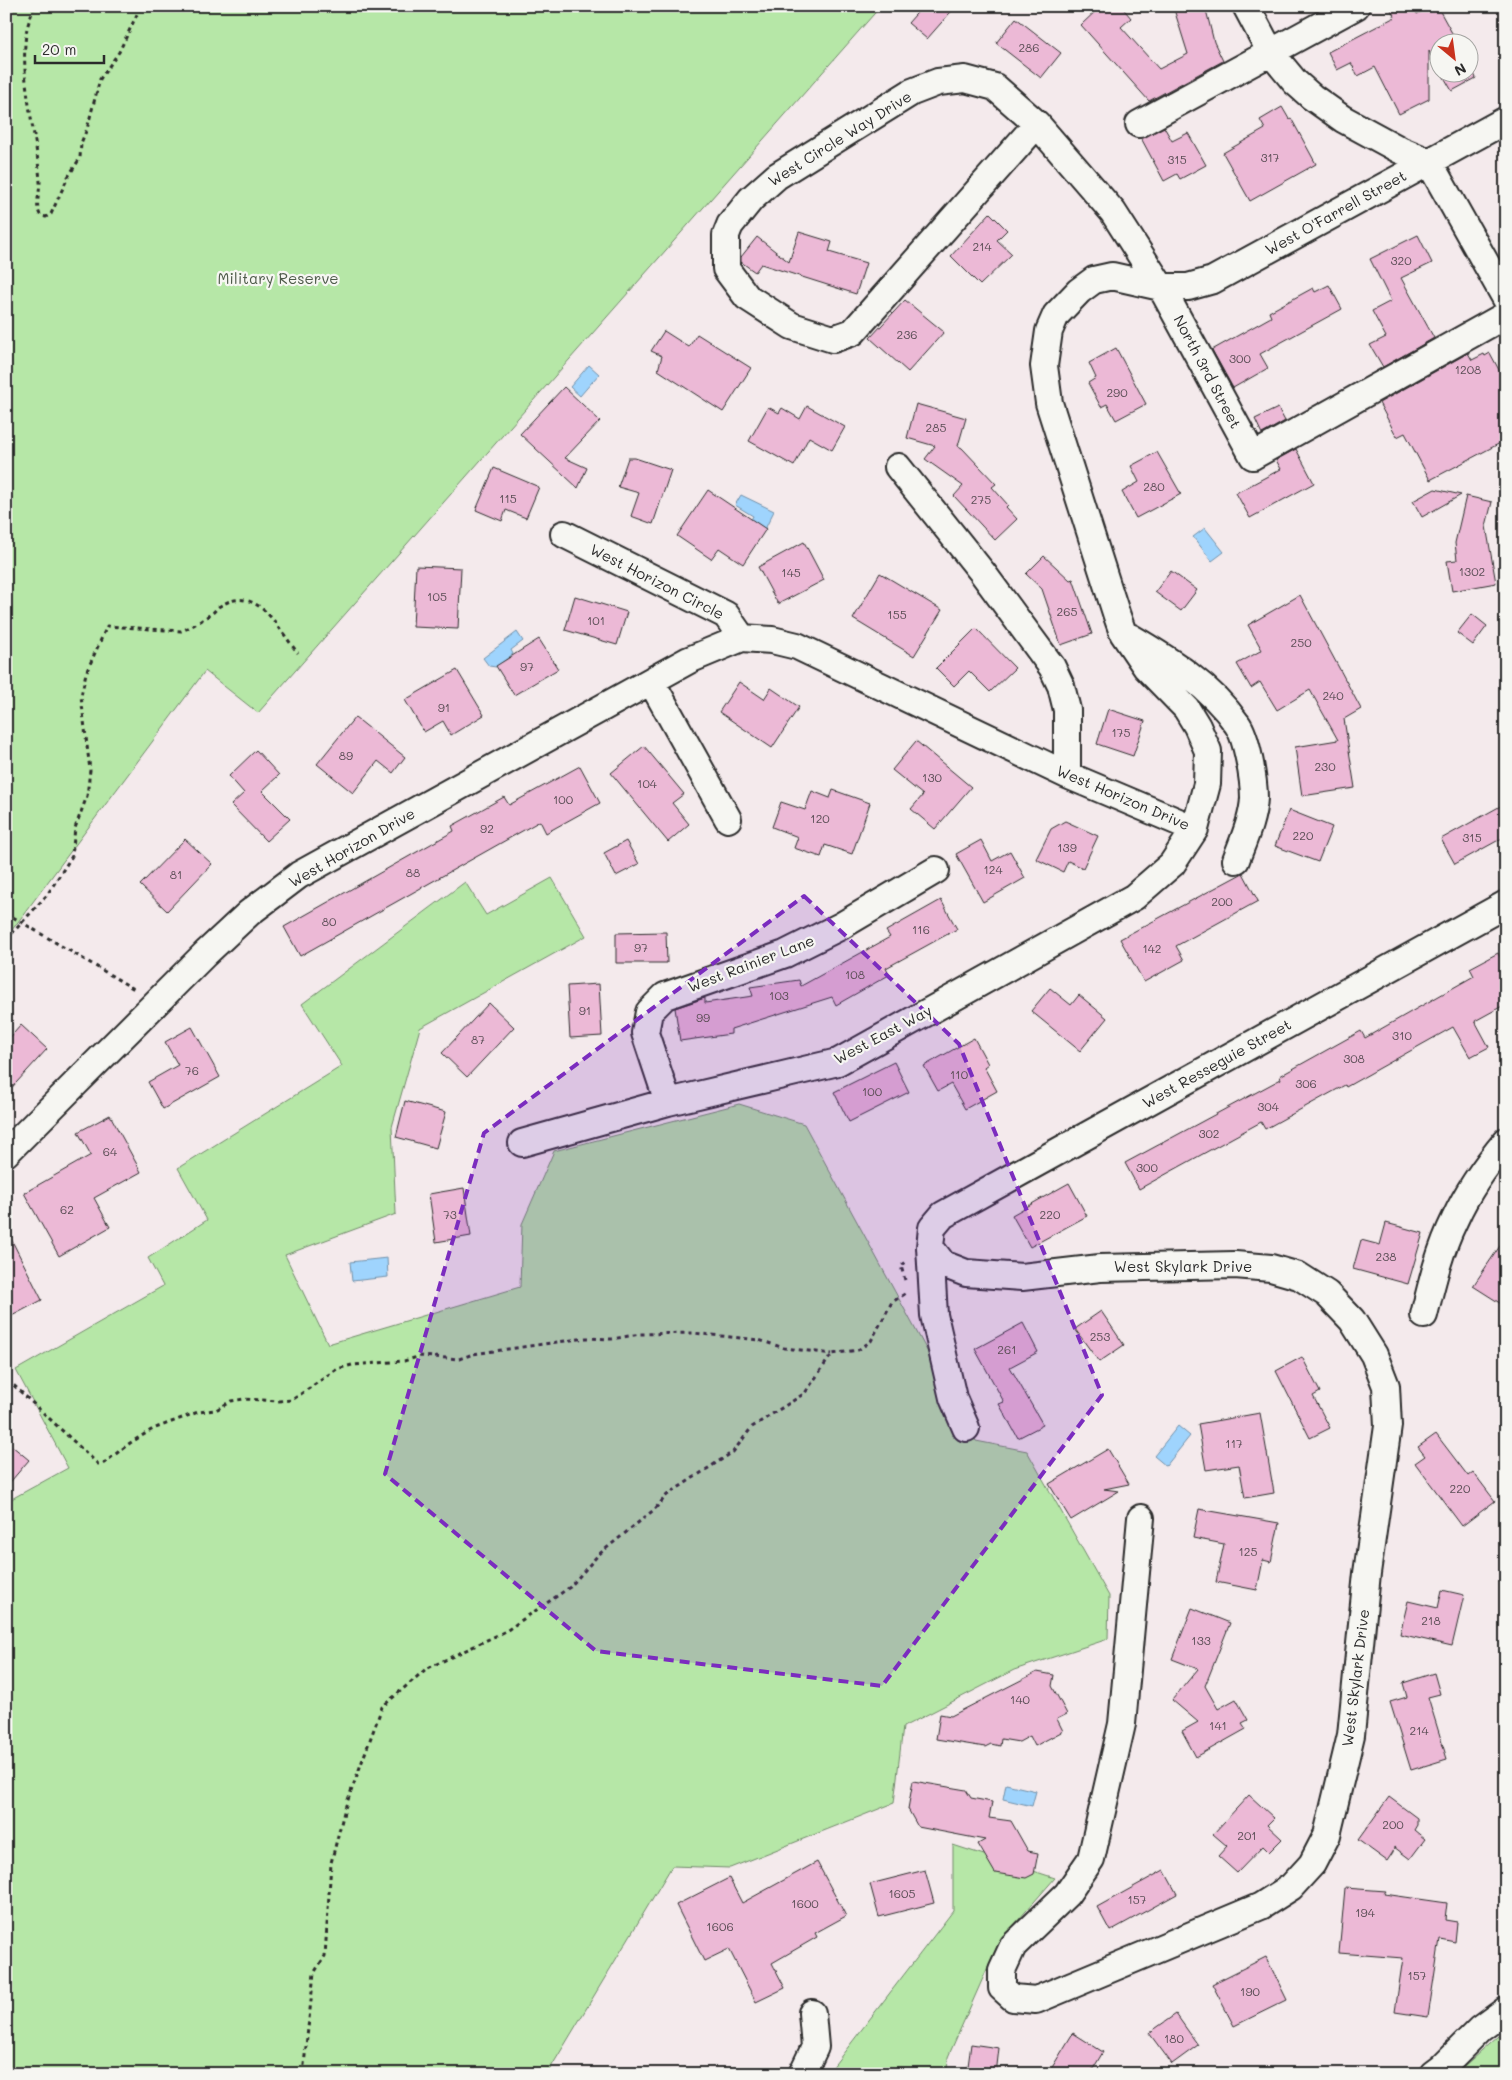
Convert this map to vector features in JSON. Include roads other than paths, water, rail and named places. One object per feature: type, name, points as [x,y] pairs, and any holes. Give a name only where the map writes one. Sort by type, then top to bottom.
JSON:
[{"type":"street","points":[[1246,6],[1271,53],[1301,87],[1342,119],[1400,150],[1429,162],[1506,299]]},
{"type":"street","points":[[1139,124],[1356,6]]},
{"type":"street","name":"West Circle Way Drive","points":[[1037,124],[853,332],[833,339],[792,326],[747,297],[726,269],[726,235],[730,225],[751,198],[776,176],[912,92],[938,82],[965,79],[995,87],[1037,124],[1113,212],[1161,286]]},
{"type":"street","name":"West O'Farrell Street","points":[[1161,286],[1188,287],[1213,280],[1506,120]]},
{"type":"street","name":"West Horizon Drive","points":[[6,1153],[249,913],[299,875],[689,660],[742,638],[772,640],[796,646],[1067,774],[1195,830],[1207,784],[1208,751],[1186,708],[1146,667],[1123,633],[1050,403],[1044,366],[1050,331],[1056,315],[1079,291],[1094,280],[1112,276],[1161,286]]},
{"type":"street","name":"North 3rd Street","points":[[1161,286],[1253,456],[1506,315]]},
{"type":"street","points":[[898,467],[982,572],[1052,667],[1061,686],[1067,710],[1067,774]]},
{"type":"street","name":"West Horizon Circle","points":[[564,534],[726,615],[742,638]]},
{"type":"street","points":[[1123,633],[1163,656],[1209,692],[1238,725],[1249,756],[1254,798],[1248,829],[1236,860]]},
{"type":"street","points":[[651,681],[728,819]]},
{"type":"street","name":"West East Way","points":[[522,1143],[668,1102],[838,1062],[1134,897],[1172,864],[1195,830]]},
{"type":"street","name":"West Rainier Lane","points":[[668,1102],[645,1033],[649,1012],[665,996],[785,954],[841,926],[936,870]]},
{"type":"street","name":"West Resseguie Street","points":[[931,1237],[943,1215],[1506,904]]},
{"type":"street","points":[[1424,1315],[1436,1270],[1454,1219],[1483,1169],[1506,1141]]},
{"type":"street","points":[[931,1237],[934,1315],[953,1398],[966,1428]]},
{"type":"street","name":"West Skylark Drive","points":[[931,1237],[943,1264],[966,1273],[975,1274],[1022,1278],[1100,1268],[1235,1264],[1271,1268],[1299,1276],[1327,1294],[1352,1320],[1374,1355],[1386,1386],[1388,1426],[1386,1446],[1368,1573],[1351,1735],[1326,1835],[1312,1864],[1291,1887],[1261,1906],[1036,2000],[1013,1998],[1002,1988],[1002,1970],[1013,1946],[1066,1894],[1091,1859],[1122,1724],[1140,1518]]},
{"type":"street","points":[[1433,2074],[1480,2029],[1506,2010]]},
{"type":"street","points":[[802,2074],[815,2047],[812,2013]]},
{"type":"water","points":[[589,365],[599,374],[580,396],[570,387]]},
{"type":"water","points":[[741,495],[774,511],[765,529],[750,522],[753,516],[735,505]]},
{"type":"water","points":[[1205,528],[1224,552],[1212,561],[1193,537]]},
{"type":"water","points":[[517,632],[523,641],[511,650],[513,654],[496,667],[489,666],[483,658]]},
{"type":"water","points":[[387,1258],[388,1277],[352,1281],[350,1262]]},
{"type":"water","points":[[1178,1426],[1190,1436],[1166,1466],[1154,1456]]},
{"type":"water","points":[[1006,1784],[1036,1791],[1032,1806],[1003,1799]]},
{"type":"park label","name":"Military Reserve","points":[[278,279]]}]
